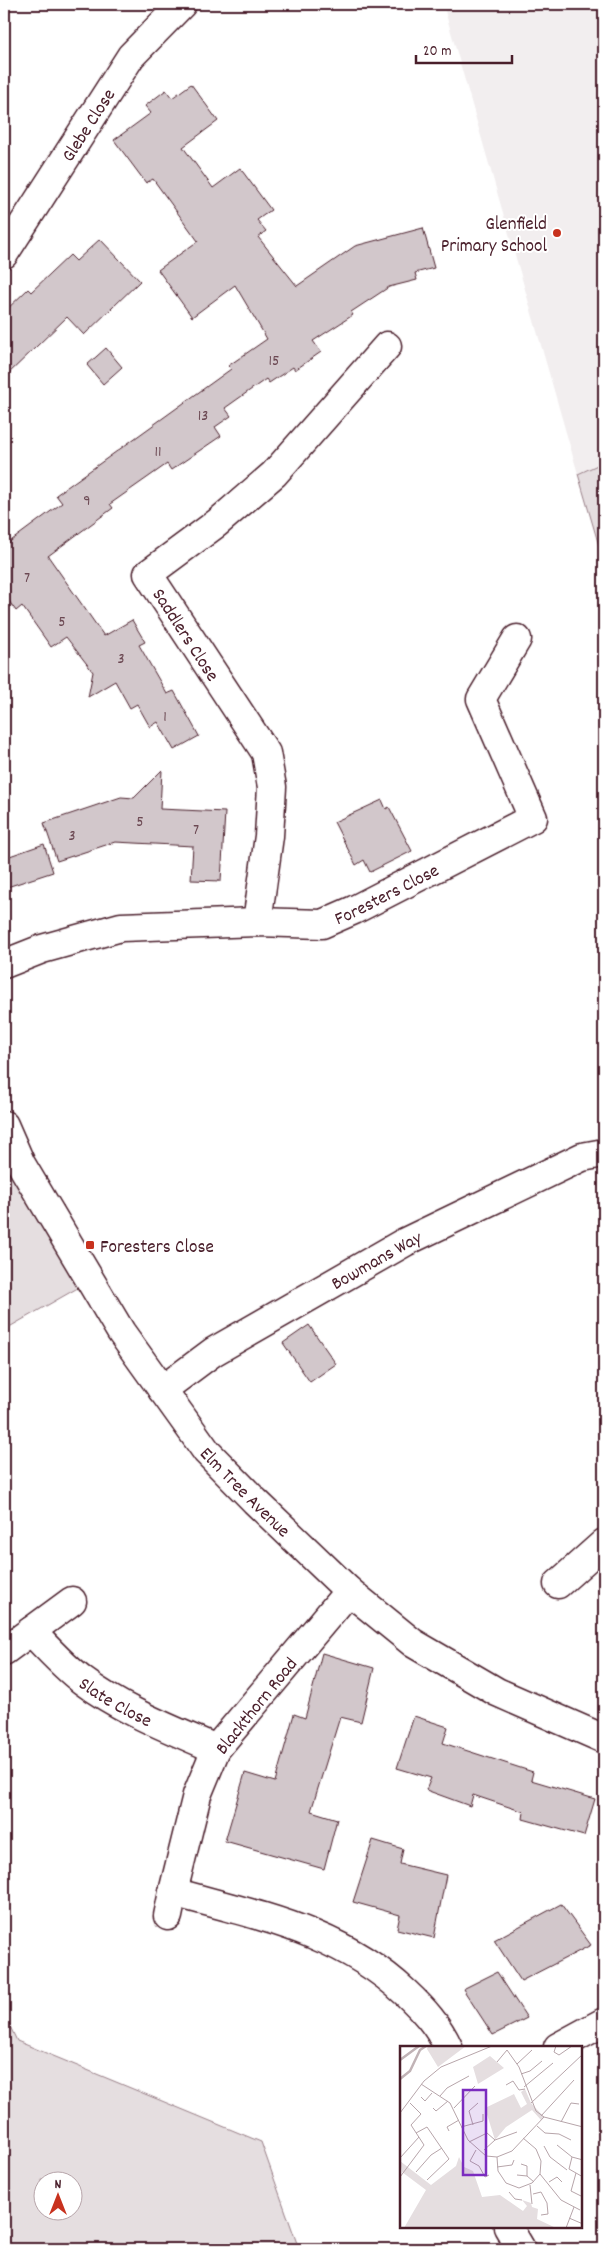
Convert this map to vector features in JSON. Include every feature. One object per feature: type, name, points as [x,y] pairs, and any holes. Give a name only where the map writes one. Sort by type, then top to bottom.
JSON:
[{"type":"street","name":"Glebe Close","points":[[4,254],[131,56],[182,4]]},
{"type":"street","name":"Saddlers Close","points":[[257,922],[269,836],[272,787],[266,754],[148,574],[217,523],[274,474],[388,346]]},
{"type":"street","name":"Foresters Close","points":[[4,964],[42,949],[121,927],[257,922],[322,924],[354,910],[533,818],[480,699],[517,639]]},
{"type":"street","name":"Elm Tree Avenue","points":[[4,1126],[12,1169],[121,1332],[207,1452],[306,1552],[413,1642],[498,1692],[604,1739]]},
{"type":"street","name":"Bowmans Way","points":[[162,1390],[213,1352],[406,1242],[582,1158],[604,1153]]},
{"type":"street","points":[[558,1584],[604,1543]]},
{"type":"street","name":"Blackthorn Road","points":[[349,1590],[216,1749],[197,1795],[170,1904],[296,1927],[335,1942],[368,1962],[398,1985],[427,2012],[447,2046]]},
{"type":"street","points":[[4,1651],[72,1601]]},
{"type":"street","name":"Slate Close","points":[[31,1631],[57,1659],[84,1682],[139,1716],[216,1749]]},
{"type":"street","points":[[560,2046],[604,2022]]},
{"type":"street","points":[[509,2228],[521,2249]]},
{"type":"shaded area","name":"Glenfield Primary School","points":[[443,4],[604,4],[604,462],[578,474]]},
{"type":"shaded area","points":[[604,462],[604,563],[578,474]]},
{"type":"shaded area","points":[[21,1164],[90,1281],[4,1330],[4,1173]]},
{"type":"shaded area","points":[[4,2014],[17,2041],[261,2142],[299,2249],[4,2249]]},
{"type":"building","points":[[191,84],[218,121],[183,147],[213,188],[240,168],[271,210],[257,220],[266,231],[258,237],[297,286],[355,246],[423,228],[434,268],[415,273],[417,280],[389,287],[351,312],[353,315],[313,341],[321,352],[295,370],[293,367],[269,383],[266,379],[225,408],[231,416],[215,427],[221,436],[171,470],[167,464],[110,504],[113,508],[48,556],[104,636],[132,620],[145,642],[139,645],[167,694],[174,691],[199,736],[174,750],[158,722],[150,727],[137,704],[130,708],[115,681],[88,697],[93,672],[66,637],[51,647],[22,606],[16,611],[4,594],[4,546],[62,503],[56,495],[231,369],[228,366],[267,339],[235,285],[192,317],[158,270],[198,241],[153,179],[146,183],[114,140],[151,113],[145,106],[166,90],[172,98]]},
{"type":"building","points":[[100,239],[140,281],[84,335],[67,317],[4,378],[4,312],[28,289],[31,292],[70,255],[76,261]]},
{"type":"building","points":[[106,348],[122,367],[103,384],[87,365]]},
{"type":"building","points":[[162,770],[160,809],[225,812],[221,881],[191,880],[193,846],[115,842],[57,861],[44,823],[121,797],[134,798]]},
{"type":"building","points":[[382,800],[386,809],[389,807],[412,851],[370,872],[364,860],[356,865],[334,822]]},
{"type":"building","points":[[44,844],[53,872],[4,888],[4,858]]},
{"type":"building","points":[[309,1325],[336,1364],[310,1382],[283,1343]]},
{"type":"building","points":[[322,1653],[374,1668],[361,1722],[340,1717],[311,1811],[337,1819],[324,1869],[225,1841],[245,1773],[275,1782],[294,1714],[305,1718]]},
{"type":"building","points":[[414,1716],[448,1727],[443,1743],[533,1772],[531,1780],[595,1799],[584,1836],[523,1819],[524,1812],[473,1795],[470,1806],[426,1790],[431,1778],[397,1768]]},
{"type":"building","points":[[373,1840],[403,1849],[400,1864],[446,1875],[434,1938],[397,1929],[400,1915],[353,1902]]},
{"type":"building","points":[[561,1904],[591,1945],[521,1981],[494,1940]]},
{"type":"building","points":[[497,1972],[527,2018],[493,2035],[463,1989]]},
{"type":"place","name":"Glenfield Primary School","points":[[557,233]]},
{"type":"place","name":"Foresters Close","points":[[90,1245]]}]
